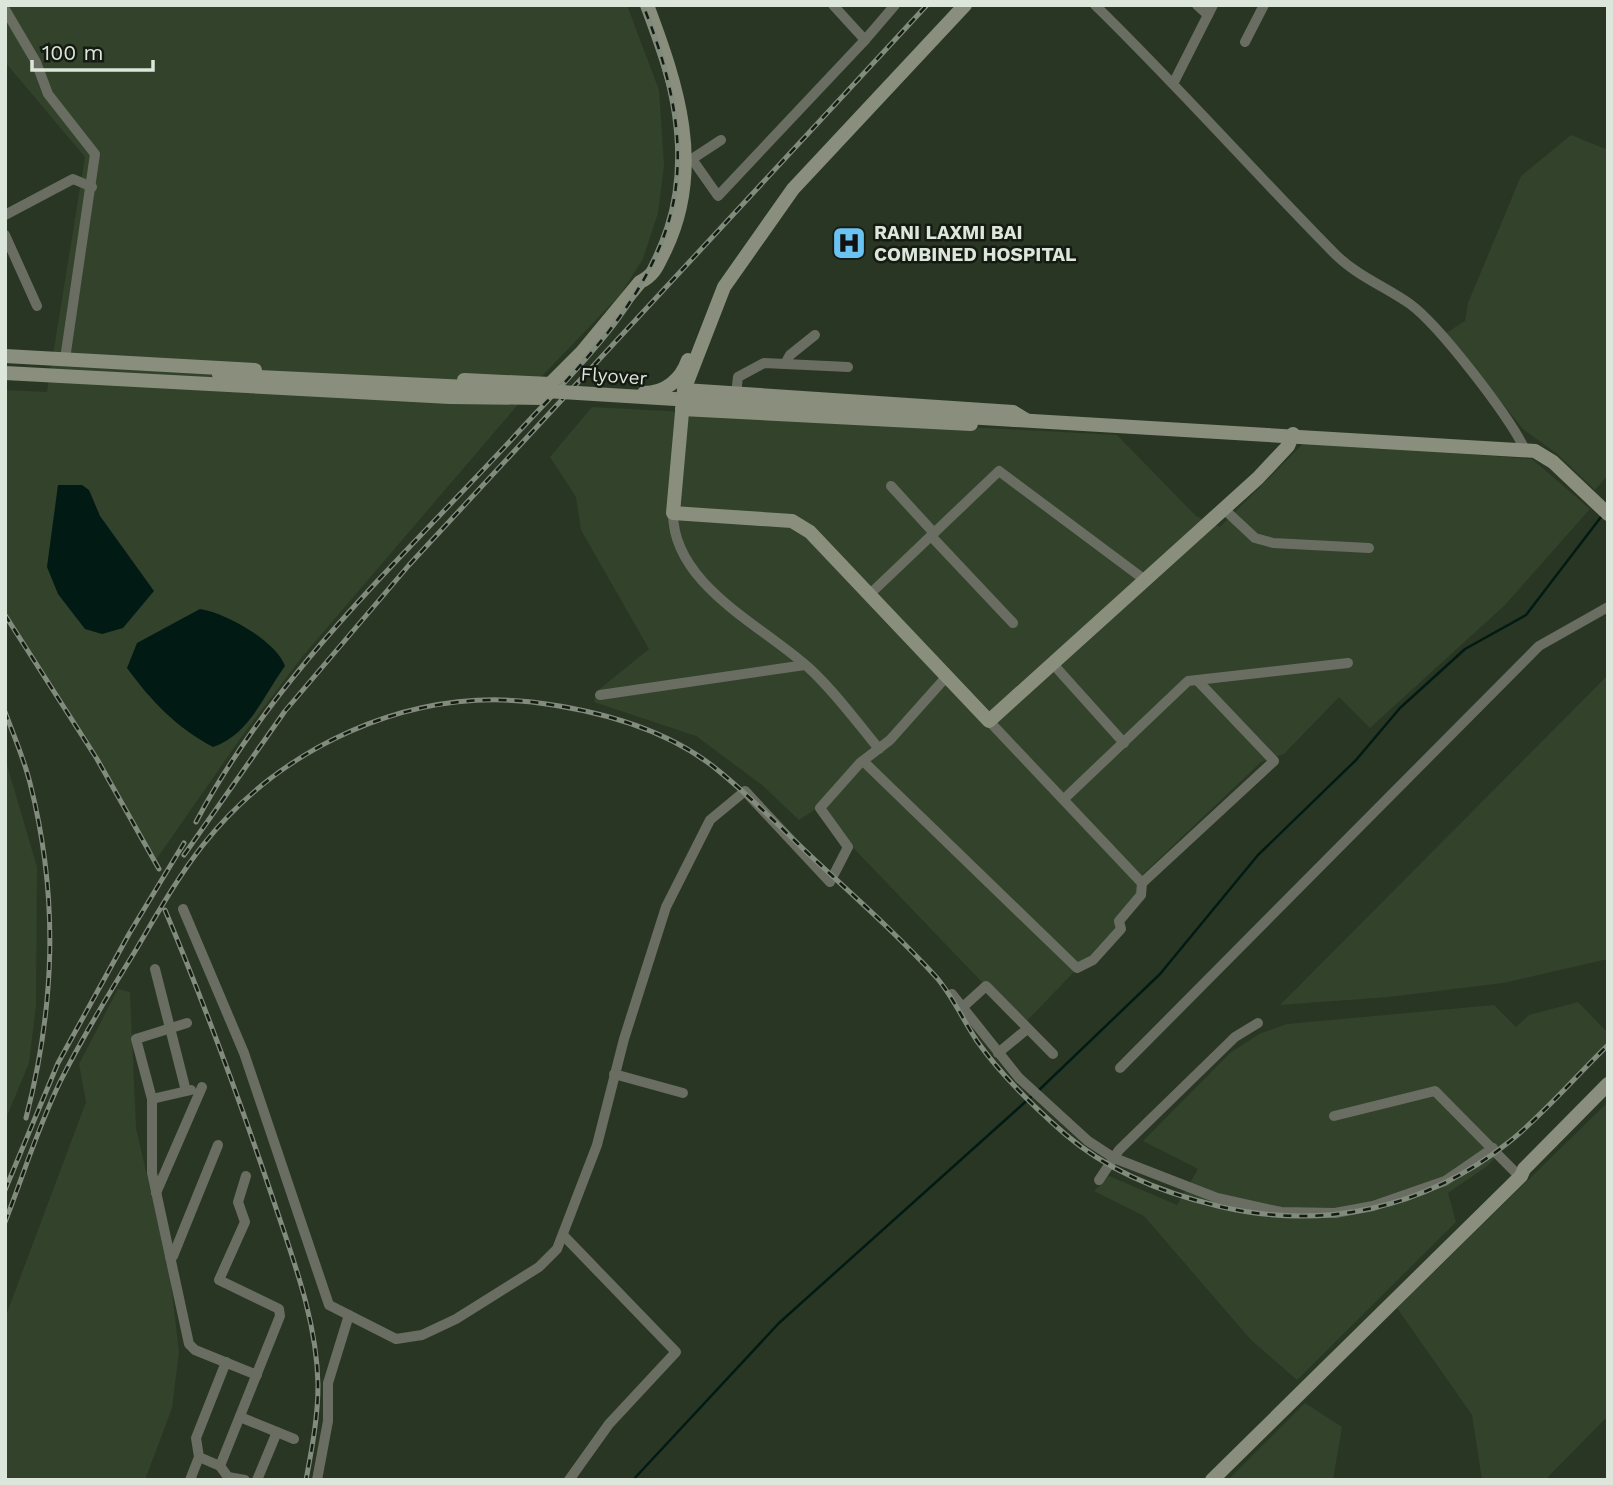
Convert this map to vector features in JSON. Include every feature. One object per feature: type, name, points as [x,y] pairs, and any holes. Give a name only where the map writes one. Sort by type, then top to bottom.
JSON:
[{"type":"street","points":[[5,363],[143,372],[550,384],[589,344],[640,282],[653,275],[670,240],[680,205],[686,144],[678,92],[647,5]]},
{"type":"street","points":[[833,5],[865,40]]},
{"type":"street","points":[[721,139],[692,159],[718,196],[895,5]]},
{"type":"street","points":[[879,749],[832,692],[805,665],[713,591],[677,544],[673,513],[684,390],[715,305],[743,255],[770,218],[793,188],[965,5]]},
{"type":"street","points":[[1095,5],[1174,82],[1338,257],[1412,305],[1445,341],[1511,425],[1525,450]]},
{"type":"street","points":[[1197,5],[1208,15]]},
{"type":"street","points":[[1174,82],[1213,5]]},
{"type":"street","points":[[1245,42],[1264,5]]},
{"type":"street","points":[[6,11],[36,62],[48,94],[95,154],[65,359]]},
{"type":"street","points":[[5,215],[55,186],[73,179],[92,187]]},
{"type":"street","points":[[602,395],[610,391],[664,391],[675,380],[685,369],[707,310],[730,264],[770,218]]},
{"type":"street","points":[[5,235],[37,306]]},
{"type":"street","points":[[785,364],[790,355],[815,335]]},
{"type":"street","points":[[5,356],[65,359],[143,372]]},
{"type":"street","points":[[736,394],[738,377],[764,363],[848,367]]},
{"type":"street","points":[[5,373],[143,372]]},
{"type":"street","name":"Flyover","points":[[198,374],[1021,420]]},
{"type":"street","points":[[684,390],[1013,412],[1021,420]]},
{"type":"street","points":[[682,409],[1013,426],[1021,420],[1293,434],[1535,451],[1553,461],[1608,514]]},
{"type":"street","points":[[989,721],[1224,509],[1288,446],[1293,434]]},
{"type":"street","points":[[870,594],[999,471],[1145,580]]},
{"type":"street","points":[[891,486],[1013,623]]},
{"type":"street","points":[[1224,509],[1255,538],[1273,543],[1369,548]]},
{"type":"street","points":[[673,513],[792,522],[810,532],[1142,883]]},
{"type":"street","points":[[1119,1068],[1539,646],[1608,607]]},
{"type":"street","points":[[1064,800],[1188,681],[1348,663]]},
{"type":"street","points":[[1053,664],[1124,743]]},
{"type":"street","points":[[600,695],[805,665]]},
{"type":"street","points":[[183,909],[244,1054],[329,1305],[396,1339],[422,1335],[456,1319],[539,1267],[557,1249],[597,1144],[614,1074],[666,907],[710,820],[745,791],[830,882],[848,847],[820,808],[947,676]]},
{"type":"street","points":[[863,761],[1077,968],[1093,960],[1121,929],[1119,921],[1141,895],[1142,883],[1274,761],[1197,680]]},
{"type":"street","points":[[155,969],[186,1091]]},
{"type":"street","points":[[964,1006],[986,986],[1026,1030],[1053,1054]]},
{"type":"street","points":[[952,994],[1018,1078],[1068,1124],[1114,1158],[1217,1198],[1309,1215],[1348,1211],[1414,1194],[1445,1181],[1493,1148]]},
{"type":"street","points":[[187,1023],[136,1039],[152,1099],[152,1173],[189,1344],[257,1375]]},
{"type":"street","points":[[1099,1180],[1114,1158],[1235,1037],[1258,1023]]},
{"type":"street","points":[[998,1053],[1026,1030]]},
{"type":"street","points":[[614,1074],[683,1093]]},
{"type":"street","points":[[1212,1480],[1521,1176],[1524,1169],[1608,1084]]},
{"type":"street","points":[[152,1099],[202,1087],[156,1193]]},
{"type":"street","points":[[1334,1116],[1435,1091],[1521,1176]]},
{"type":"street","points":[[1521,1176],[1528,1174],[1608,1096]]},
{"type":"street","points":[[170,1257],[173,1256],[218,1144]]},
{"type":"street","points":[[220,1465],[280,1316],[279,1309],[219,1280],[245,1222],[238,1202],[246,1176]]},
{"type":"street","points":[[563,1235],[676,1352],[610,1424],[569,1480]]},
{"type":"street","points":[[317,1480],[328,1421],[328,1383],[349,1315]]},
{"type":"street","points":[[190,1480],[199,1457],[196,1438],[226,1362]]},
{"type":"street","points":[[240,1417],[294,1439]]},
{"type":"street","points":[[257,1480],[277,1432]]},
{"type":"street","points":[[199,1457],[220,1465],[227,1478],[245,1480]]},
{"type":"shaded area","points":[[5,5],[627,5],[659,90],[664,165],[658,213],[643,259],[620,295],[545,373],[302,657],[245,732],[153,864],[100,765],[5,618],[5,390],[47,392],[85,157],[5,62]]},
{"type":"shaded area","points":[[1571,135],[1608,150],[1608,475],[1595,490],[1557,454],[1523,429],[1446,333],[1465,321],[1468,303],[1521,176]]},
{"type":"shaded area","points":[[592,407],[1117,435],[1196,516],[1220,527],[1305,442],[1532,459],[1590,509],[1505,605],[1370,728],[1339,697],[1284,754],[1261,762],[1143,874],[1143,900],[1023,1025],[816,809],[799,820],[762,785],[696,736],[594,702],[596,692],[649,649],[581,530],[576,497],[550,457]]},
{"type":"shaded area","points":[[1608,675],[1608,959],[1503,983],[1389,997],[1280,1005]]},
{"type":"shaded area","points":[[5,758],[37,867],[36,1006],[29,1063],[5,1121]]},
{"type":"shaded area","points":[[118,989],[130,992],[136,1128],[170,1275],[179,1352],[172,1408],[145,1480],[5,1480],[5,1318],[86,1102],[79,1064]]},
{"type":"shaded area","points":[[1578,1002],[1608,1033],[1608,1049],[1486,1167],[1448,1193],[1456,1222],[1297,1380],[1251,1340],[1144,1216],[1094,1191],[1109,1176],[1177,1205],[1198,1169],[1143,1141],[1230,1053],[1259,1034],[1287,1024],[1494,1005],[1516,1027],[1529,1015]]},
{"type":"shaded area","points":[[1608,1102],[1608,1416],[1545,1480],[1482,1480],[1472,1415],[1397,1308]]},
{"type":"shaded area","points":[[1305,1403],[1342,1427],[1333,1480],[1228,1480]]},
{"type":"water","points":[[58,485],[82,485],[89,490],[100,516],[154,591],[123,628],[102,634],[85,629],[58,594],[47,567]]},
{"type":"water","points":[[200,609],[236,622],[261,638],[272,647],[285,666],[246,724],[226,741],[213,747],[187,731],[166,713],[127,668],[137,643]]},
{"type":"waterway","points":[[1038,1091],[1160,974],[1258,855],[1356,760],[1400,708],[1465,649],[1526,615],[1601,517]]},
{"type":"waterway","points":[[633,1480],[779,1323],[1033,1095]]},
{"type":"railway","points":[[196,822],[262,717],[301,668],[384,574],[580,366],[621,315],[655,258],[674,199],[677,143],[669,86],[643,5]]},
{"type":"railway","points":[[184,855],[285,711],[409,565],[927,5]]},
{"type":"railway","points":[[5,615],[97,759],[159,869]]},
{"type":"railway","points":[[5,1222],[45,1116],[68,1066],[167,898],[203,845],[234,810],[269,779],[308,753],[350,732],[394,715],[439,705],[485,700],[532,702],[582,710],[655,733],[700,757],[756,804],[922,962],[943,985],[986,1054],[1053,1124],[1118,1170],[1197,1201],[1257,1213],[1296,1216],[1334,1214],[1407,1198],[1442,1184],[1509,1142],[1608,1045]]},
{"type":"railway","points":[[5,712],[30,783],[46,868],[49,910],[48,993],[36,1076],[26,1118]]},
{"type":"railway","points":[[5,1190],[58,1063],[129,934],[184,843]]},
{"type":"railway","points":[[165,910],[248,1126],[296,1267],[309,1314],[318,1385],[316,1421],[306,1480]]},
{"type":"place","name":"RANI LAXMI BAI COMBINED HOSPITAL","points":[[849,243]]}]
